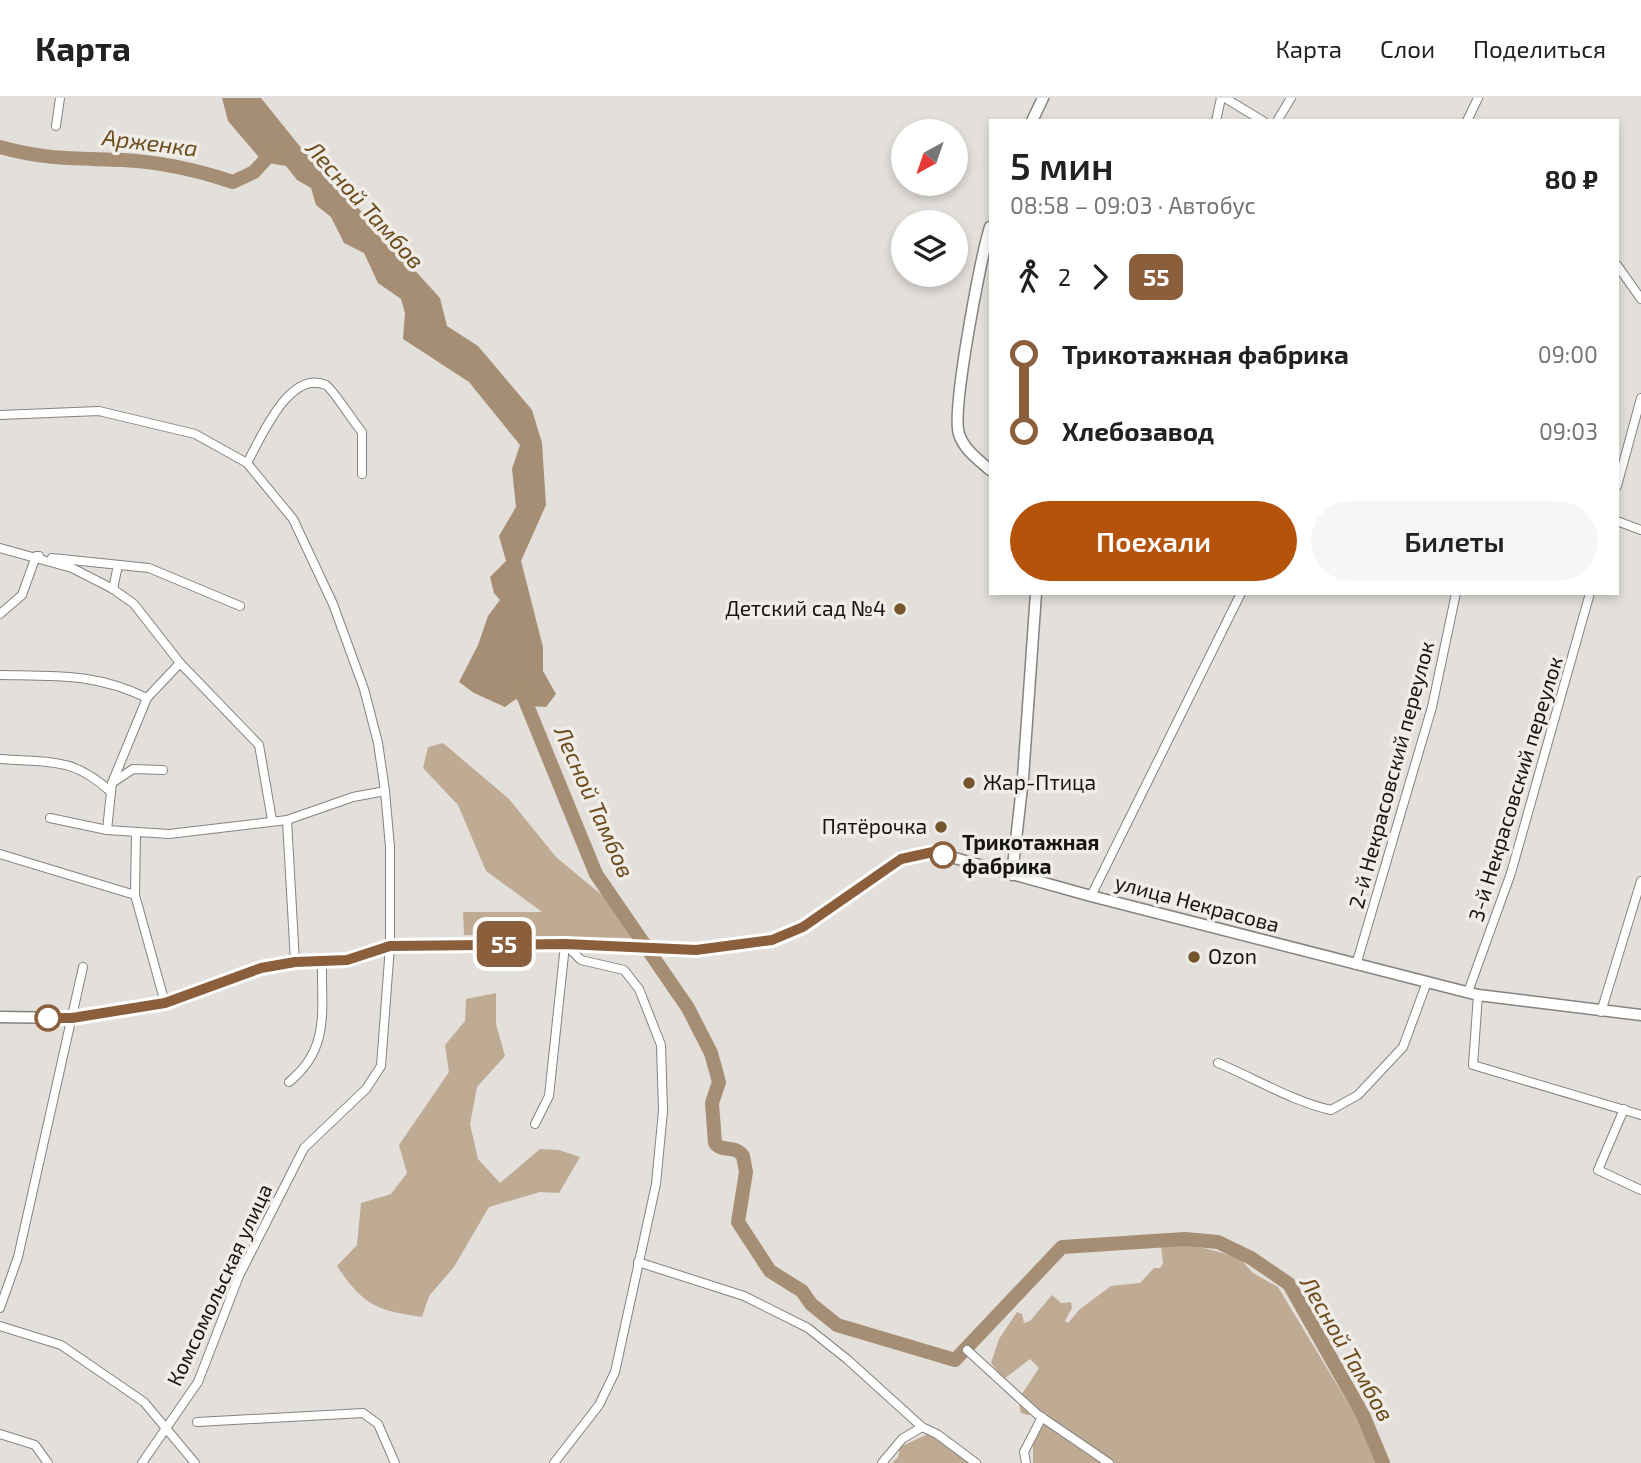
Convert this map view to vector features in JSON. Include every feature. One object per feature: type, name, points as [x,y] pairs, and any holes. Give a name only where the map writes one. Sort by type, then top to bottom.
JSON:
[{"type":"street","points":[[56,126],[60,98]]},
{"type":"street","points":[[1033,119],[1043,98]]},
{"type":"street","points":[[1217,119],[1223,98],[1260,119]]},
{"type":"street","points":[[1278,119],[1291,98]]},
{"type":"street","points":[[1468,119],[1478,98]]},
{"type":"street","points":[[989,233],[973,306],[957,423],[965,447],[989,469]]},
{"type":"street","points":[[1619,268],[1641,299]]},
{"type":"street","points":[[247,463],[286,396],[298,386],[317,384],[326,385],[334,393],[347,415],[362,432],[362,474]]},
{"type":"street","points":[[1619,479],[1641,398]]},
{"type":"street","name":"Комсомольская улица","points":[[0,415],[99,411],[195,434],[247,463],[293,519],[333,604],[364,689],[378,743],[390,847],[390,946],[380,1066],[366,1089],[304,1148],[239,1276],[198,1382],[164,1427],[142,1463]]},
{"type":"street","points":[[1619,522],[1641,530]]},
{"type":"street","points":[[0,548],[72,568],[113,589],[134,604],[180,663],[259,745],[272,820]]},
{"type":"street","points":[[36,556],[149,568],[240,606]]},
{"type":"street","points":[[0,614],[22,596],[36,556]]},
{"type":"street","points":[[113,589],[118,565]]},
{"type":"street","points":[[1012,874],[1023,778],[1036,595]]},
{"type":"street","points":[[1091,897],[1240,595]]},
{"type":"street","name":"2-й Некрасовский переулок","points":[[1356,965],[1432,707],[1457,595]]},
{"type":"street","name":"3-й Некрасовский переулок","points":[[1589,595],[1511,873],[1473,993],[1473,1065],[1624,1109]]},
{"type":"street","points":[[107,830],[111,788],[147,698],[180,663]]},
{"type":"street","points":[[0,675],[91,677],[120,685],[147,698]]},
{"type":"street","points":[[0,759],[69,764],[92,774],[111,788]]},
{"type":"street","points":[[111,788],[133,769],[163,770]]},
{"type":"street","points":[[50,817],[107,830],[169,834],[286,820],[353,797],[384,791]]},
{"type":"street","points":[[286,820],[295,962]]},
{"type":"street","points":[[135,832],[135,895],[165,1003]]},
{"type":"street","name":"улица Некрасова","points":[[0,1017],[72,1018],[165,1003],[261,968],[295,962],[347,960],[390,946],[565,944],[696,950],[772,940],[803,927],[901,859],[933,852],[1091,897],[1473,993],[1601,1012],[1641,1015]]},
{"type":"street","points":[[0,855],[135,895]]},
{"type":"street","points":[[1601,1012],[1641,881]]},
{"type":"street","points":[[535,1124],[549,1096],[565,944]]},
{"type":"street","points":[[554,1463],[608,1389],[615,1371],[656,1184],[662,1142],[661,1045],[653,1020],[633,979],[624,970],[581,960],[565,944]]},
{"type":"street","points":[[289,1082],[308,1067],[321,1037],[322,961]]},
{"type":"street","points":[[0,1308],[18,1256],[83,967]]},
{"type":"street","points":[[1218,1063],[1289,1093],[1299,1103],[1331,1110],[1357,1095],[1403,1047],[1427,982]]},
{"type":"street","points":[[1641,1115],[1624,1109],[1598,1170],[1641,1190]]},
{"type":"street","points":[[638,1262],[774,1308],[808,1328],[922,1427],[937,1434],[976,1463]]},
{"type":"street","points":[[0,1326],[61,1345],[144,1402],[195,1463]]},
{"type":"street","points":[[967,1350],[1042,1417],[1109,1463]]},
{"type":"street","points":[[197,1422],[363,1413],[379,1424],[395,1463]]},
{"type":"street","points":[[1026,1463],[1024,1452],[1042,1417]]},
{"type":"street","points":[[882,1463],[902,1439],[922,1427]]},
{"type":"street","points":[[0,1434],[35,1446],[48,1463]]},
{"type":"shaded area","points":[[222,98],[261,98],[306,154],[318,156],[320,166],[440,298],[447,326],[478,346],[532,410],[542,443],[546,505],[521,561],[543,647],[543,671],[556,694],[546,707],[528,706],[516,699],[505,707],[474,693],[459,682],[478,645],[488,616],[500,600],[494,593],[490,577],[506,561],[499,536],[516,507],[512,469],[520,445],[469,382],[403,339],[405,313],[401,299],[378,283],[364,253],[344,243],[331,217],[316,205],[311,188],[297,180],[286,166],[263,162],[228,121]]},
{"type":"shaded area","points":[[443,743],[509,799],[556,857],[603,896],[632,938],[464,935],[463,912],[542,912],[486,871],[458,805],[423,768],[428,747]]},
{"type":"shaded area","points":[[496,993],[496,1024],[505,1056],[477,1087],[470,1124],[478,1159],[500,1183],[540,1149],[559,1150],[580,1157],[559,1193],[540,1192],[489,1207],[454,1267],[429,1296],[422,1317],[393,1312],[364,1298],[337,1266],[357,1245],[361,1203],[391,1194],[407,1173],[399,1145],[449,1072],[445,1045],[465,1021],[466,999]]},
{"type":"shaded area","points":[[1160,1237],[1231,1255],[1242,1261],[1253,1273],[1278,1287],[1384,1463],[1033,1463],[1033,1438],[1047,1413],[1021,1413],[1018,1400],[1039,1368],[1030,1359],[1004,1379],[991,1363],[999,1339],[1017,1312],[1022,1314],[1024,1323],[1030,1321],[1052,1295],[1061,1303],[1071,1302],[1072,1308],[1065,1321],[1068,1323],[1080,1309],[1111,1286],[1140,1283],[1154,1268],[1160,1268],[1163,1264]]},
{"type":"shaded area","points":[[928,1434],[972,1463],[892,1463],[898,1457],[900,1447]]},
{"type":"waterway","name":"Арженка","points":[[0,147],[47,156],[151,163],[192,170],[233,182],[254,172],[276,148]]},
{"type":"waterway","name":"Лесной Тамбов","points":[[520,688],[596,874],[688,1008],[711,1053],[719,1082],[712,1103],[715,1143],[721,1148],[736,1150],[743,1156],[746,1172],[738,1222],[770,1271],[802,1291],[811,1304],[837,1325],[955,1360],[1062,1247],[1185,1239],[1218,1242],[1251,1258],[1289,1284],[1363,1415],[1383,1463]]},
{"type":"bus line","name":"55","points":[[48,1018],[72,1018],[165,1003],[261,968],[295,962],[347,960],[390,946],[565,944],[696,950],[728,948],[772,940],[803,927],[901,859],[933,852],[943,855]]},
{"type":"place","name":"Детский сад №4","points":[[900,609]]},
{"type":"place","name":"Жар-Птица","points":[[969,783]]},
{"type":"place","name":"Пятёрочка","points":[[941,827]]},
{"type":"place","name":"Трикотажная фабрика","points":[[943,855]]},
{"type":"place","name":"Ozon","points":[[1194,957]]}]
